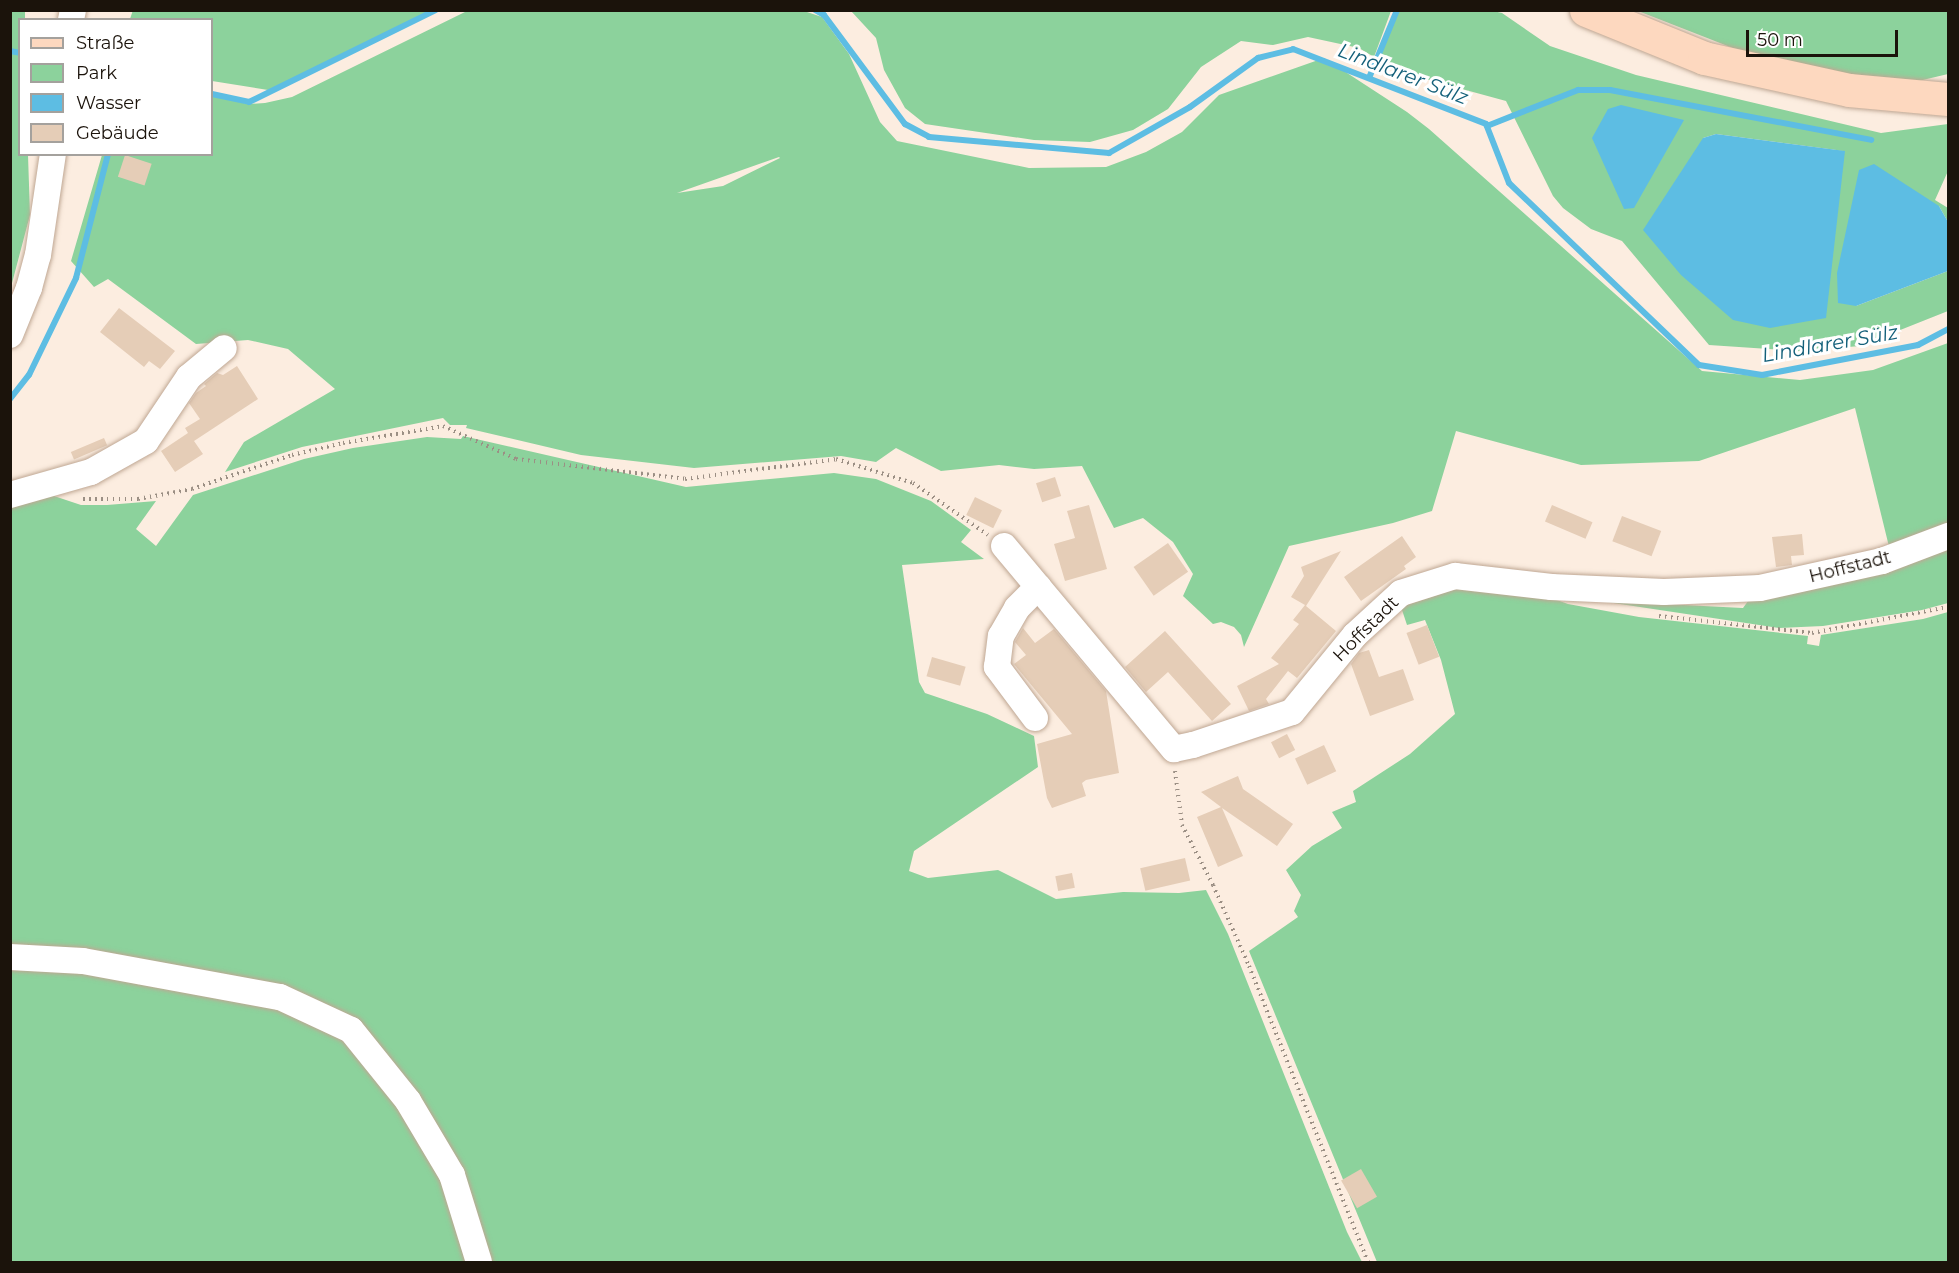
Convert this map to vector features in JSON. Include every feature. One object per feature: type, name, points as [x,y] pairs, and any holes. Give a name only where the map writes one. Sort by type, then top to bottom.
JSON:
[{"type":"main road","points":[[1586,10],[1704,58],[1849,90],[1948,99]]},
{"type":"street","points":[[10,335],[20,284],[40,243],[53,156]]},
{"type":"street","points":[[10,495],[91,472],[146,441],[189,377],[224,348]]},
{"type":"street","name":"Hoffstadt","points":[[1174,749],[1292,712],[1355,635],[1401,593],[1455,576],[1551,587],[1664,592],[1760,588],[1882,561],[1948,536]]},
{"type":"street","points":[[1004,546],[1174,749]]},
{"type":"street","points":[[1035,718],[997,667],[1001,636],[1017,608],[1038,587]]},
{"type":"street","points":[[10,957],[83,961],[280,997],[351,1030],[408,1101],[452,1175],[479,1263]]},
{"type":"path","points":[[55,482],[80,499],[138,500],[192,489],[302,452],[443,426],[516,459],[685,478],[836,459],[913,483],[1004,546]]},
{"type":"path","points":[[1648,613],[1667,618],[1812,633],[1948,607]]},
{"type":"path","points":[[1174,749],[1175,780],[1182,825],[1214,885],[1249,966],[1368,1263]]},
{"type":"green space","points":[[11,10],[25,11],[25,18],[18,18],[18,156],[28,156],[30,215],[11,287]]},
{"type":"green space","points":[[133,10],[435,10],[285,85],[268,90],[213,81],[213,18],[130,18]]},
{"type":"green space","points":[[467,11],[804,11],[822,17],[849,54],[880,122],[897,141],[1029,168],[1106,167],[1146,152],[1182,132],[1219,95],[1324,58],[1429,129],[1702,371],[1800,380],[1873,370],[1948,343],[1948,603],[1922,610],[1823,626],[1779,628],[1554,594],[1664,604],[1743,608],[1751,597],[1894,567],[1855,408],[1699,461],[1581,465],[1456,431],[1432,511],[1393,523],[1289,546],[1244,647],[1241,635],[1234,627],[1221,622],[1213,624],[1183,596],[1193,574],[1173,542],[1143,518],[1114,528],[1082,466],[1034,469],[999,465],[941,471],[896,448],[876,462],[841,456],[694,468],[581,455],[466,428],[467,425],[450,425],[443,418],[302,447],[225,472],[244,442],[335,389],[288,349],[248,340],[196,344],[108,279],[94,287],[71,261],[102,156],[213,156],[213,96],[248,104],[292,97]],"holes":[[[779,157],[780,158],[723,186],[677,193]]]},
{"type":"green space","points":[[851,11],[1391,11],[1374,57],[1359,48],[1308,37],[1273,45],[1241,41],[1201,67],[1168,109],[1133,130],[1090,142],[1034,140],[925,124],[905,108],[884,70],[876,38]]},
{"type":"green space","points":[[1397,11],[1493,11],[1502,13],[1550,46],[1636,75],[1881,133],[1948,124],[1948,171],[1935,200],[1948,208],[1948,222],[1939,206],[1856,306],[1948,271],[1948,311],[1860,346],[1800,351],[1709,345],[1622,241],[1591,229],[1563,208],[1553,196],[1506,101],[1396,71],[1377,59]],"holes":[[[1716,134],[1844,151],[1703,138]]]},
{"type":"green space","points":[[1638,11],[1948,11],[1948,74],[1906,84],[1766,61]]},
{"type":"green space","points":[[463,436],[686,487],[834,473],[876,479],[931,501],[971,530],[961,542],[984,559],[902,565],[919,682],[925,693],[987,714],[1034,736],[1038,767],[914,851],[909,871],[928,878],[998,870],[1056,899],[1123,892],[1179,893],[1206,890],[1228,934],[1347,1232],[1362,1262],[11,1262],[10,501],[45,493],[81,505],[156,501],[136,529],[156,546],[193,495],[304,459],[353,448],[427,437],[461,439]]},
{"type":"green space","points":[[1507,582],[1568,604],[1639,617],[1808,636],[1807,644],[1819,646],[1821,635],[1923,619],[1948,612],[1948,1262],[1377,1262],[1249,951],[1298,917],[1294,911],[1301,895],[1286,870],[1312,846],[1342,828],[1332,812],[1356,802],[1353,791],[1410,754],[1455,714],[1441,660],[1425,620],[1407,625],[1401,607],[1458,588]]},
{"type":"water","points":[[1621,105],[1684,120],[1634,208],[1624,209],[1592,138],[1608,109]]},
{"type":"water","points":[[1716,134],[1845,151],[1826,318],[1770,328],[1733,320],[1681,275],[1643,230],[1703,138]]},
{"type":"water","points":[[1874,164],[1939,206],[1948,222],[1948,271],[1856,306],[1838,303],[1837,273],[1859,170]]},
{"type":"building","points":[[125,156],[152,164],[145,186],[118,177]]},
{"type":"building","points":[[119,308],[175,351],[160,369],[149,361],[144,367],[100,332]]},
{"type":"building","points":[[237,366],[258,399],[194,441],[203,454],[175,472],[161,451],[188,433],[185,428],[200,419],[189,403],[196,393],[206,386],[204,384],[217,373],[223,375]]},
{"type":"building","points":[[104,438],[107,445],[74,459],[71,452]]},
{"type":"building","points":[[1055,477],[1061,496],[1042,502],[1036,483]]},
{"type":"building","points":[[975,497],[1002,510],[993,528],[966,515]]},
{"type":"building","points":[[1089,505],[1107,569],[1065,581],[1054,544],[1075,538],[1067,511]]},
{"type":"building","points":[[1552,505],[1593,522],[1585,539],[1545,522]]},
{"type":"building","points":[[1622,516],[1661,531],[1652,556],[1612,541]]},
{"type":"building","points":[[1802,534],[1804,555],[1791,556],[1792,565],[1776,567],[1772,537]]},
{"type":"building","points":[[1402,536],[1416,557],[1404,566],[1406,569],[1361,601],[1344,577]]},
{"type":"building","points":[[1168,543],[1188,572],[1154,596],[1134,567]]},
{"type":"building","points":[[1341,551],[1306,606],[1336,631],[1297,678],[1288,671],[1266,699],[1269,704],[1249,711],[1237,686],[1279,664],[1271,658],[1299,624],[1293,620],[1305,605],[1291,597],[1304,576],[1301,567]]},
{"type":"building","points":[[1427,625],[1439,657],[1419,665],[1406,633]]},
{"type":"building","points":[[1023,628],[1035,643],[1054,629],[1106,691],[1119,773],[1086,780],[1082,783],[1086,796],[1052,808],[1047,798],[1037,744],[1072,734],[1014,664],[1026,655],[1015,642]]},
{"type":"building","points":[[1165,631],[1231,704],[1212,721],[1168,672],[1146,692],[1125,667]]},
{"type":"building","points":[[1369,650],[1379,677],[1403,669],[1414,700],[1370,716],[1351,664],[1359,653]]},
{"type":"building","points":[[932,657],[966,667],[960,686],[926,676]]},
{"type":"building","points":[[1287,734],[1295,750],[1279,758],[1271,742]]},
{"type":"building","points":[[1324,745],[1336,771],[1307,785],[1295,759]]},
{"type":"building","points":[[1238,776],[1243,789],[1293,824],[1277,846],[1222,808],[1243,856],[1218,867],[1197,817],[1221,807],[1201,792]]},
{"type":"building","points":[[1185,858],[1190,880],[1145,891],[1140,868]]},
{"type":"building","points":[[1072,873],[1075,888],[1058,891],[1055,876]]},
{"type":"building","points":[[1361,1169],[1377,1197],[1357,1208],[1341,1180]]},
{"type":"waterway","name":"Lindlarer Sülz","points":[[213,94],[249,102],[436,10]]},
{"type":"waterway","name":"Lindlarer Sülz","points":[[815,10],[824,15],[905,124],[929,137],[1109,153],[1190,107],[1258,58],[1293,49],[1486,124],[1509,183],[1699,365],[1762,375],[1918,345],[1948,329]]},
{"type":"waterway","points":[[1369,78],[1397,10]]},
{"type":"waterway","name":"Lindlarer Sülz","points":[[10,51],[18,53]]},
{"type":"waterway","points":[[1487,126],[1578,90],[1610,90],[1871,140]]},
{"type":"waterway","points":[[10,399],[29,375],[76,278],[107,156]]}]
